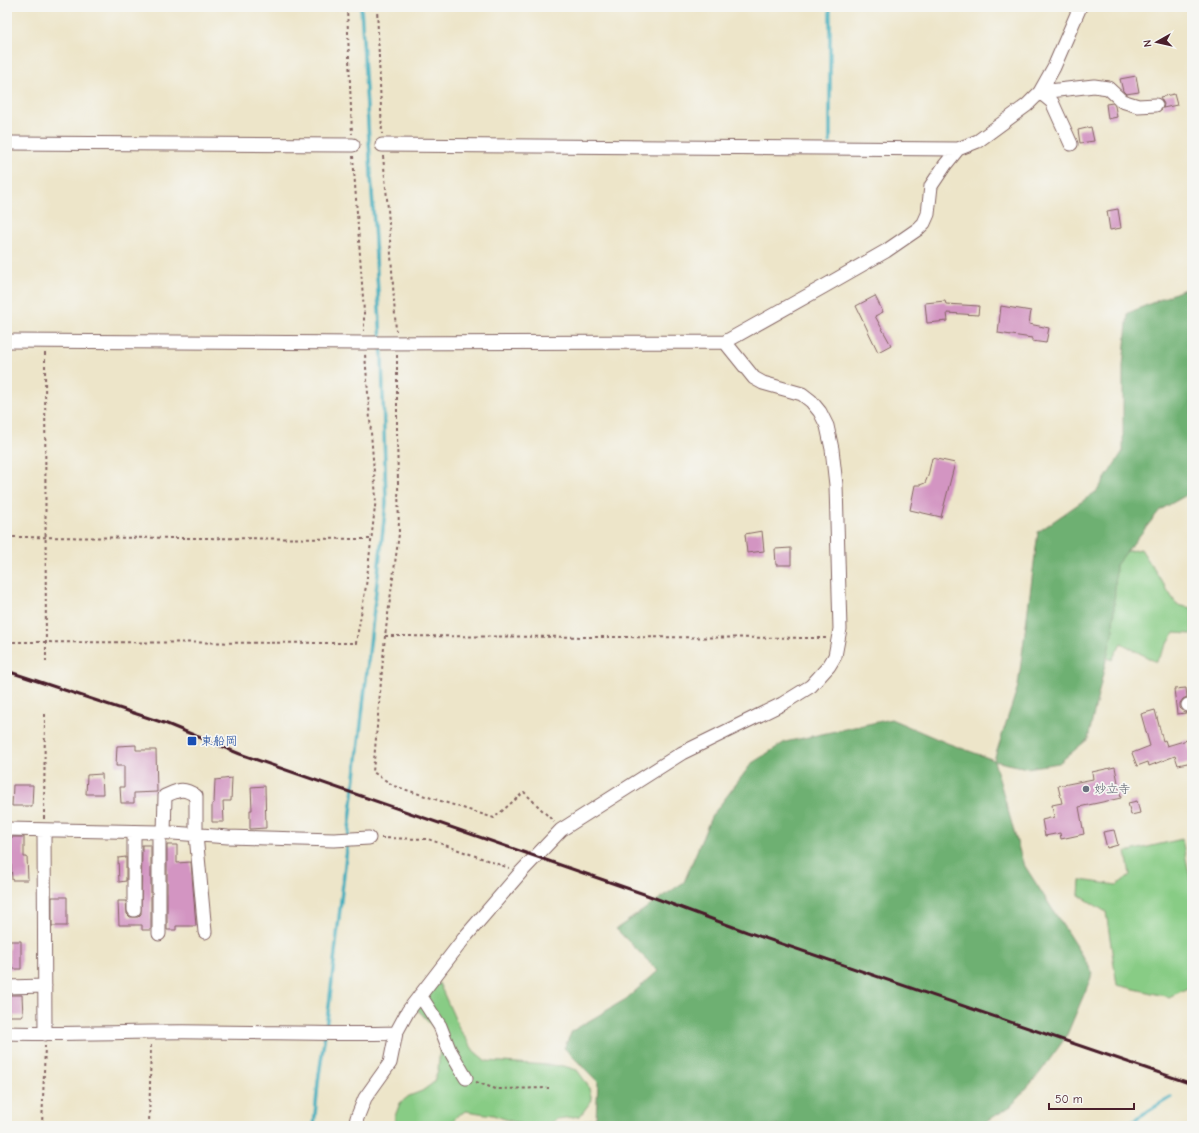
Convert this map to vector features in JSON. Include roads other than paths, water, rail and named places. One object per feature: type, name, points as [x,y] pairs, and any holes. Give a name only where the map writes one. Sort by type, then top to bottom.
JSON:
[{"type":"street","points":[[382,145],[958,149],[978,141],[1027,104],[1040,92],[1054,67],[1080,7]]},
{"type":"street","points":[[1040,92],[1094,86],[1108,88],[1122,101],[1138,106],[1156,105]]},
{"type":"street","points":[[1040,92],[1052,102],[1071,144]]},
{"type":"street","points":[[7,143],[353,145]]},
{"type":"street","points":[[7,341],[364,343],[725,342],[886,251],[918,229],[924,223],[928,214],[931,186],[958,149]]},
{"type":"street","points":[[356,1126],[357,1118],[365,1098],[390,1063],[396,1033],[408,1011],[465,938],[521,872],[561,830],[682,753],[782,704],[811,686],[829,666],[835,656],[840,629],[836,485],[832,449],[827,426],[820,412],[811,401],[802,394],[762,383],[754,378],[725,342]]},
{"type":"street","points":[[159,934],[161,832],[165,796],[177,791],[187,790],[196,796],[196,835],[205,932]]},
{"type":"street","points":[[7,829],[161,832],[196,835],[334,840],[369,838]]},
{"type":"street","points":[[44,830],[46,986],[45,1034]]},
{"type":"street","points":[[134,832],[134,910]]},
{"type":"street","points":[[7,987],[46,986]]},
{"type":"street","points":[[420,995],[440,1026],[449,1049],[466,1078]]},
{"type":"street","points":[[7,1033],[201,1032],[341,1035],[396,1033]]},
{"type":"waterway","points":[[314,1126],[386,503],[382,358],[361,7]]},
{"type":"waterway","points":[[830,7],[830,142]]},
{"type":"waterway","points":[[1124,1126],[1171,1097]]},
{"type":"railway","points":[[7,671],[167,724],[240,754],[644,894],[747,932],[1192,1084]]},
{"type":"place","name":"東船岡","points":[[192,741]]},
{"type":"place","name":"妙立寺","points":[[1086,789]]}]
